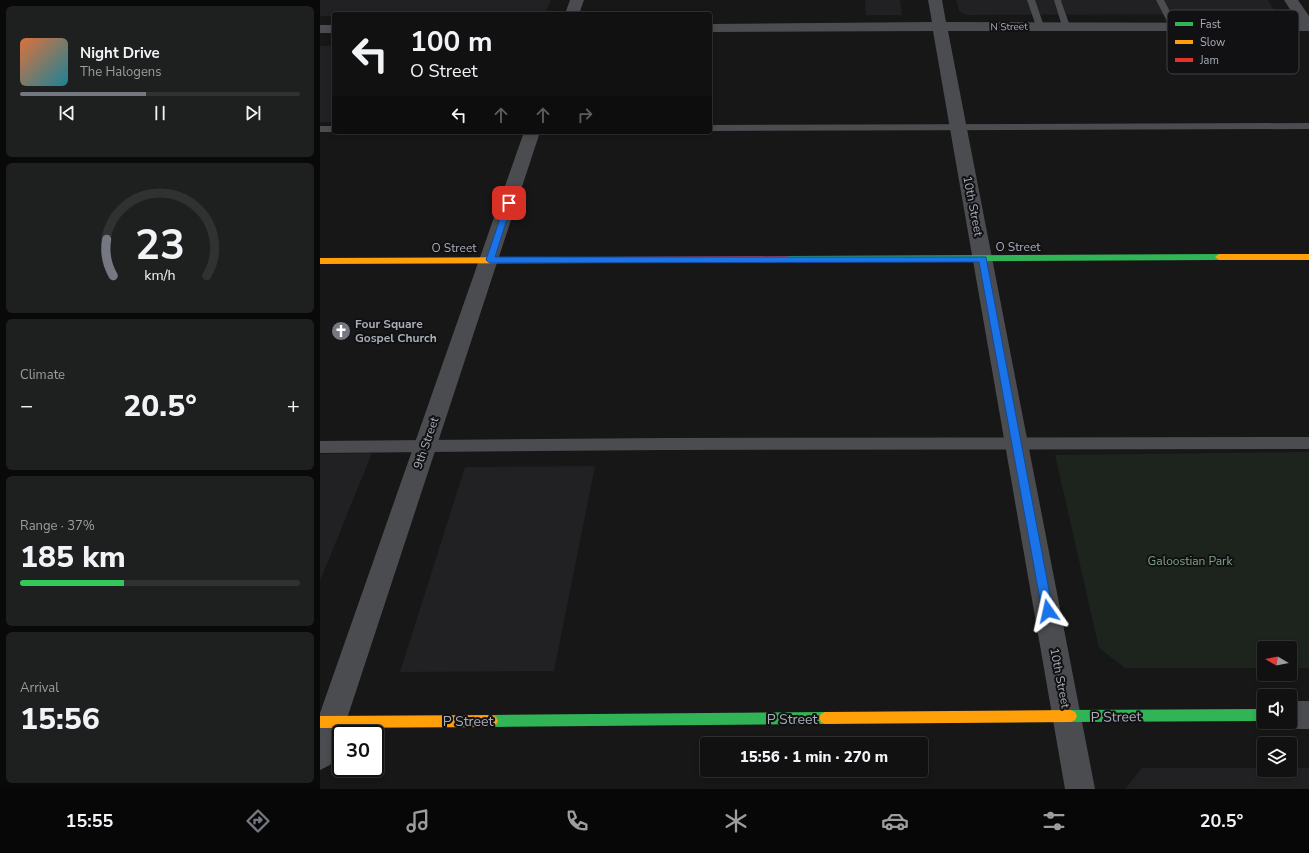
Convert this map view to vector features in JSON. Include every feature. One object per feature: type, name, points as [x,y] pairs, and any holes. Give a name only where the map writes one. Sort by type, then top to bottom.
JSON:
[{"type":"street","points":[[573,12],[577,0]]},
{"type":"street","name":"10th Street","points":[[934,0],[1080,789]]},
{"type":"street","points":[[1291,0],[1298,10]]},
{"type":"street","points":[[1299,12],[1309,26]]},
{"type":"street","name":"N Street","points":[[712,28],[940,28],[1040,26],[1167,27]]},
{"type":"street","name":"N Street","points":[[1299,26],[1309,26]]},
{"type":"street","points":[[320,29],[332,29]]},
{"type":"street","name":"9th Street","points":[[320,754],[326,722],[426,445],[490,260],[531,134]]},
{"type":"street","name":"O Street","points":[[320,261],[1309,257]]},
{"type":"street","name":"P Street","points":[[326,722],[1068,718],[1257,715]]},
{"type":"street","points":[[1297,715],[1309,715]]},
{"type":"lane","points":[[1031,0],[1040,26]]},
{"type":"lane","points":[[1058,0],[1057,1],[1066,26]]},
{"type":"lane","points":[[1160,0],[1167,14]]},
{"type":"lane","points":[[712,128],[1309,126]]},
{"type":"lane","points":[[320,129],[332,129]]},
{"type":"lane","points":[[320,447],[426,445],[1309,443]]},
{"type":"shaded area","points":[[320,0],[551,0],[546,12],[332,12],[332,16],[320,16]]},
{"type":"shaded area","points":[[865,0],[900,0],[902,15],[866,15]]},
{"type":"shaded area","points":[[956,0],[1268,0],[1274,10],[1167,10],[1167,14],[966,15],[959,11]]},
{"type":"shaded area","points":[[320,46],[332,46],[332,122],[320,122]]},
{"type":"shaded area","points":[[372,453],[320,581],[320,454]]},
{"type":"shaded area","points":[[595,466],[554,671],[400,672],[465,467]]},
{"type":"shaded area","points":[[1142,768],[1257,768],[1257,777],[1297,777],[1297,768],[1309,768],[1309,789],[1125,789]]},
{"type":"green space","name":"Galoostian Park","points":[[1309,452],[1309,668],[1297,668],[1297,641],[1257,641],[1257,668],[1125,668],[1099,648],[1055,455]]},
{"type":"traffic: fast","points":[[787,259],[1219,257]]},
{"type":"traffic: fast","points":[[1071,716],[1257,715]]},
{"type":"traffic: fast","points":[[492,721],[825,718]]},
{"type":"traffic: slow","points":[[1219,257],[1309,257]]},
{"type":"traffic: slow","points":[[320,261],[593,260]]},
{"type":"traffic: slow","points":[[825,718],[1071,716]]},
{"type":"traffic: slow","points":[[320,722],[492,721]]},
{"type":"traffic: jam","points":[[593,260],[787,259]]},
{"type":"place","name":"Four Square Gospel Church","points":[[341,331]]},
{"type":"route","points":[[509,203],[490,260],[983,259],[1048,611]]}]
